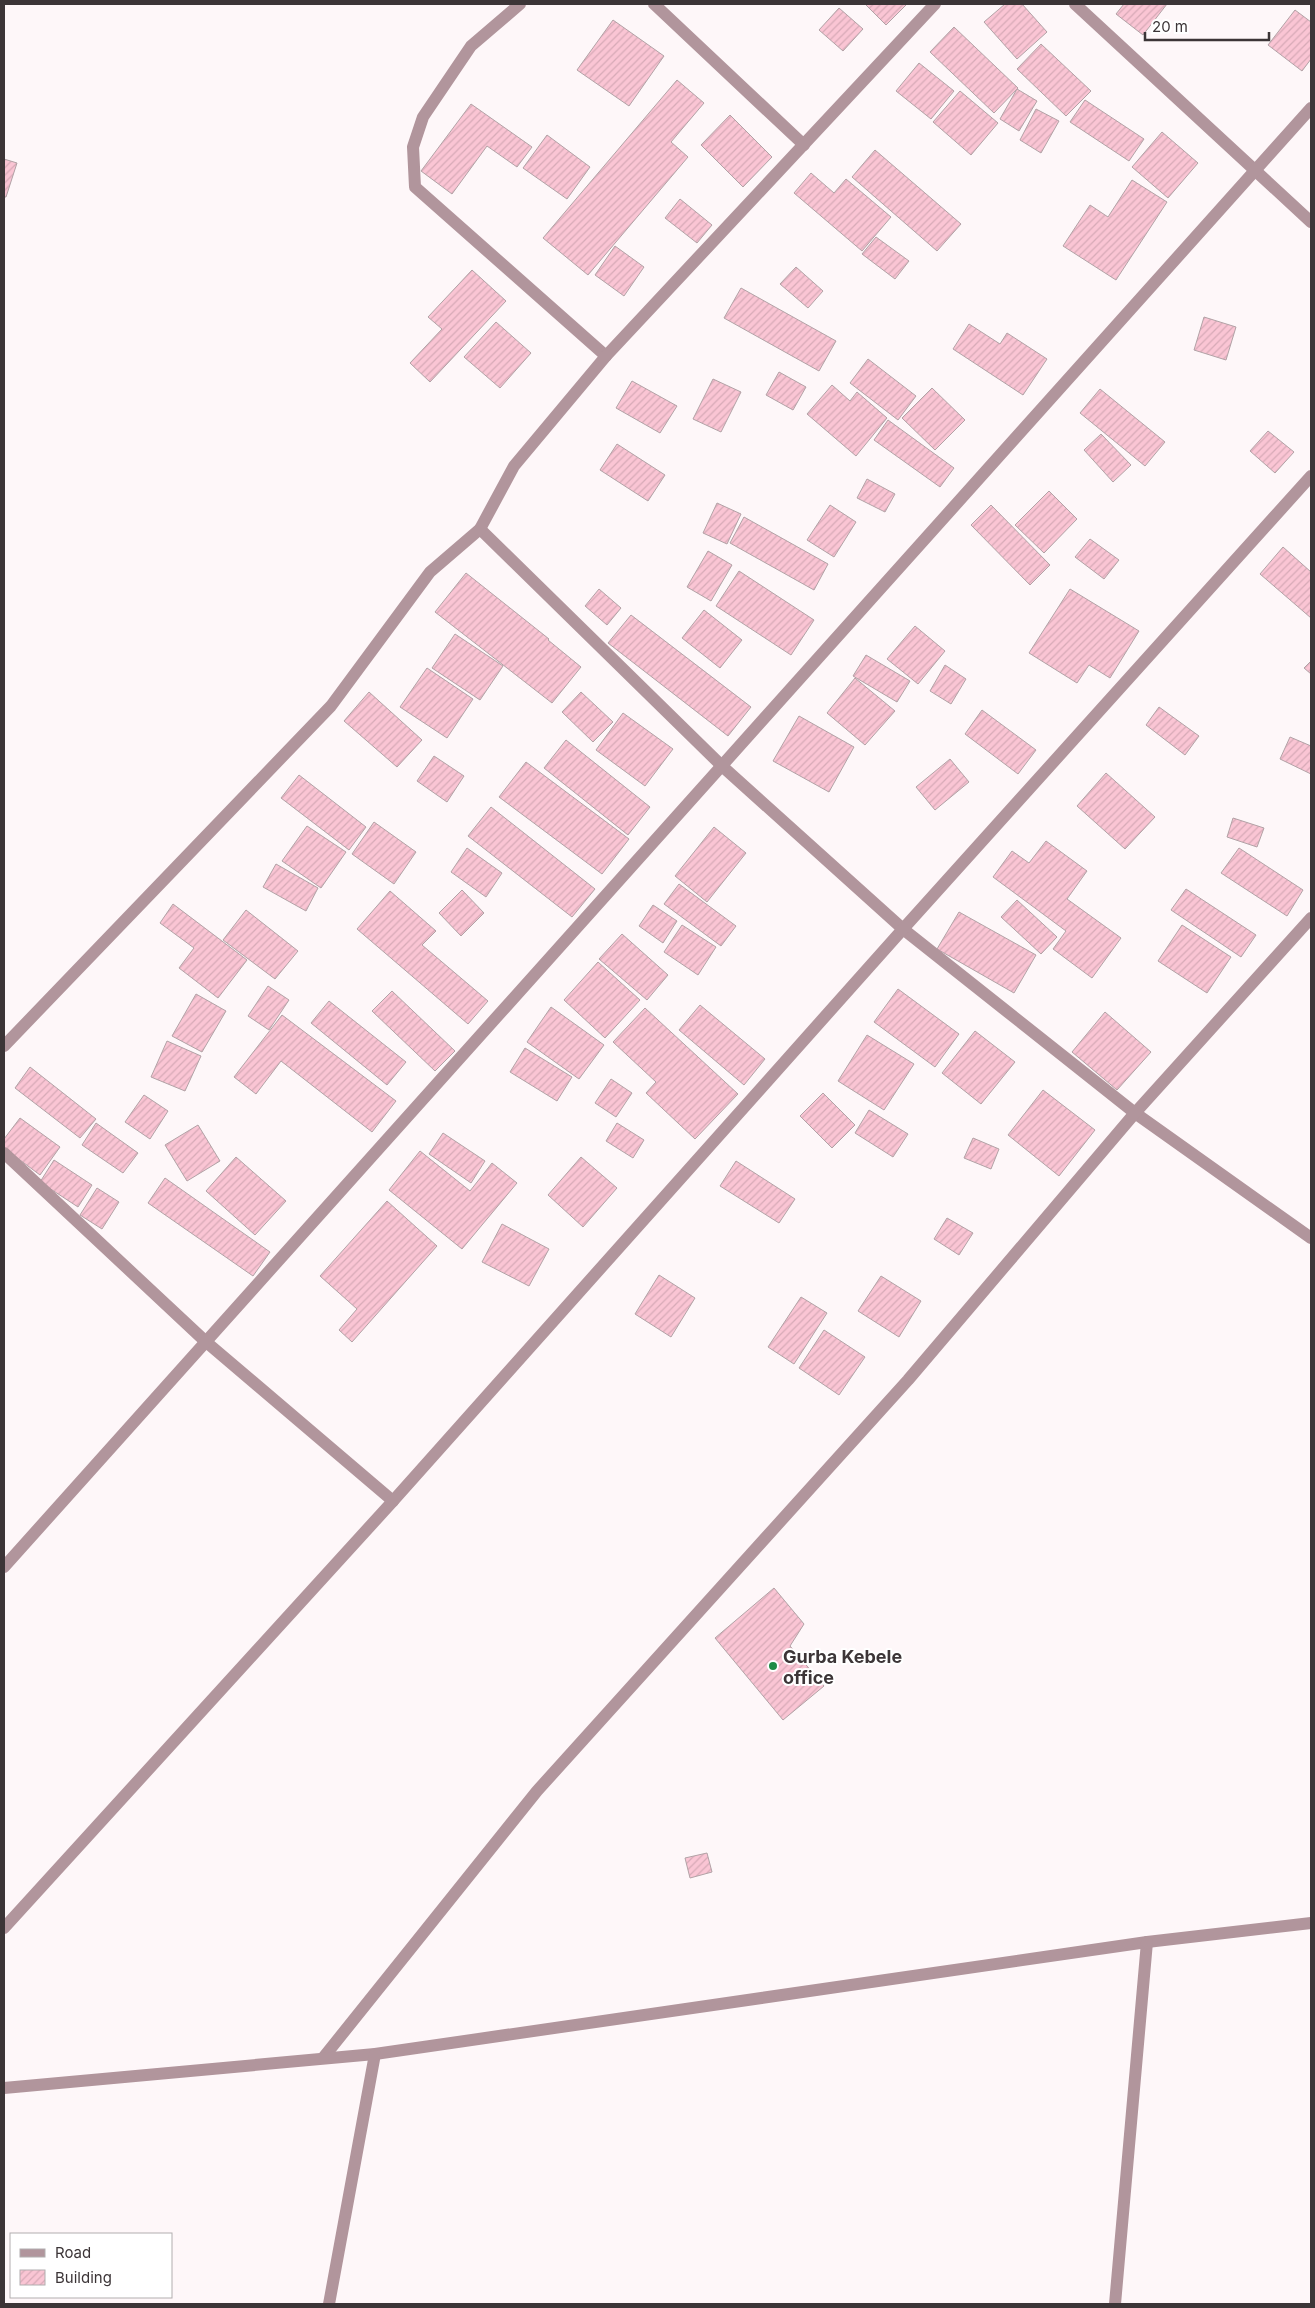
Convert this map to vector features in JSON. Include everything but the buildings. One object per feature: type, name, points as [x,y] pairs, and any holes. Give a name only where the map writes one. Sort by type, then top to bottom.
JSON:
[{"type":"street","points":[[520,4],[472,46],[423,117],[413,147],[416,187],[606,356]]},
{"type":"street","points":[[654,4],[804,145]]},
{"type":"street","points":[[4,1046],[331,706],[430,572],[480,529],[514,466],[606,356],[935,4]]},
{"type":"street","points":[[1075,4],[1256,169],[1311,222]]},
{"type":"street","points":[[4,1567],[1311,108]]},
{"type":"street","points":[[4,1928],[393,1501],[903,929],[1311,476]]},
{"type":"street","points":[[480,529],[722,766],[903,929],[1135,1113],[1311,1238]]},
{"type":"street","points":[[323,2058],[537,1791],[908,1380],[1135,1113],[1311,918]]},
{"type":"street","points":[[4,1153],[205,1341],[393,1501]]},
{"type":"street","points":[[4,2088],[375,2054],[1146,1942],[1311,1923]]},
{"type":"street","points":[[1115,2304],[1146,1942]]},
{"type":"street","points":[[329,2304],[375,2054]]},
{"type":"place","name":"Gurba Kebele office","points":[[773,1666]]}]
